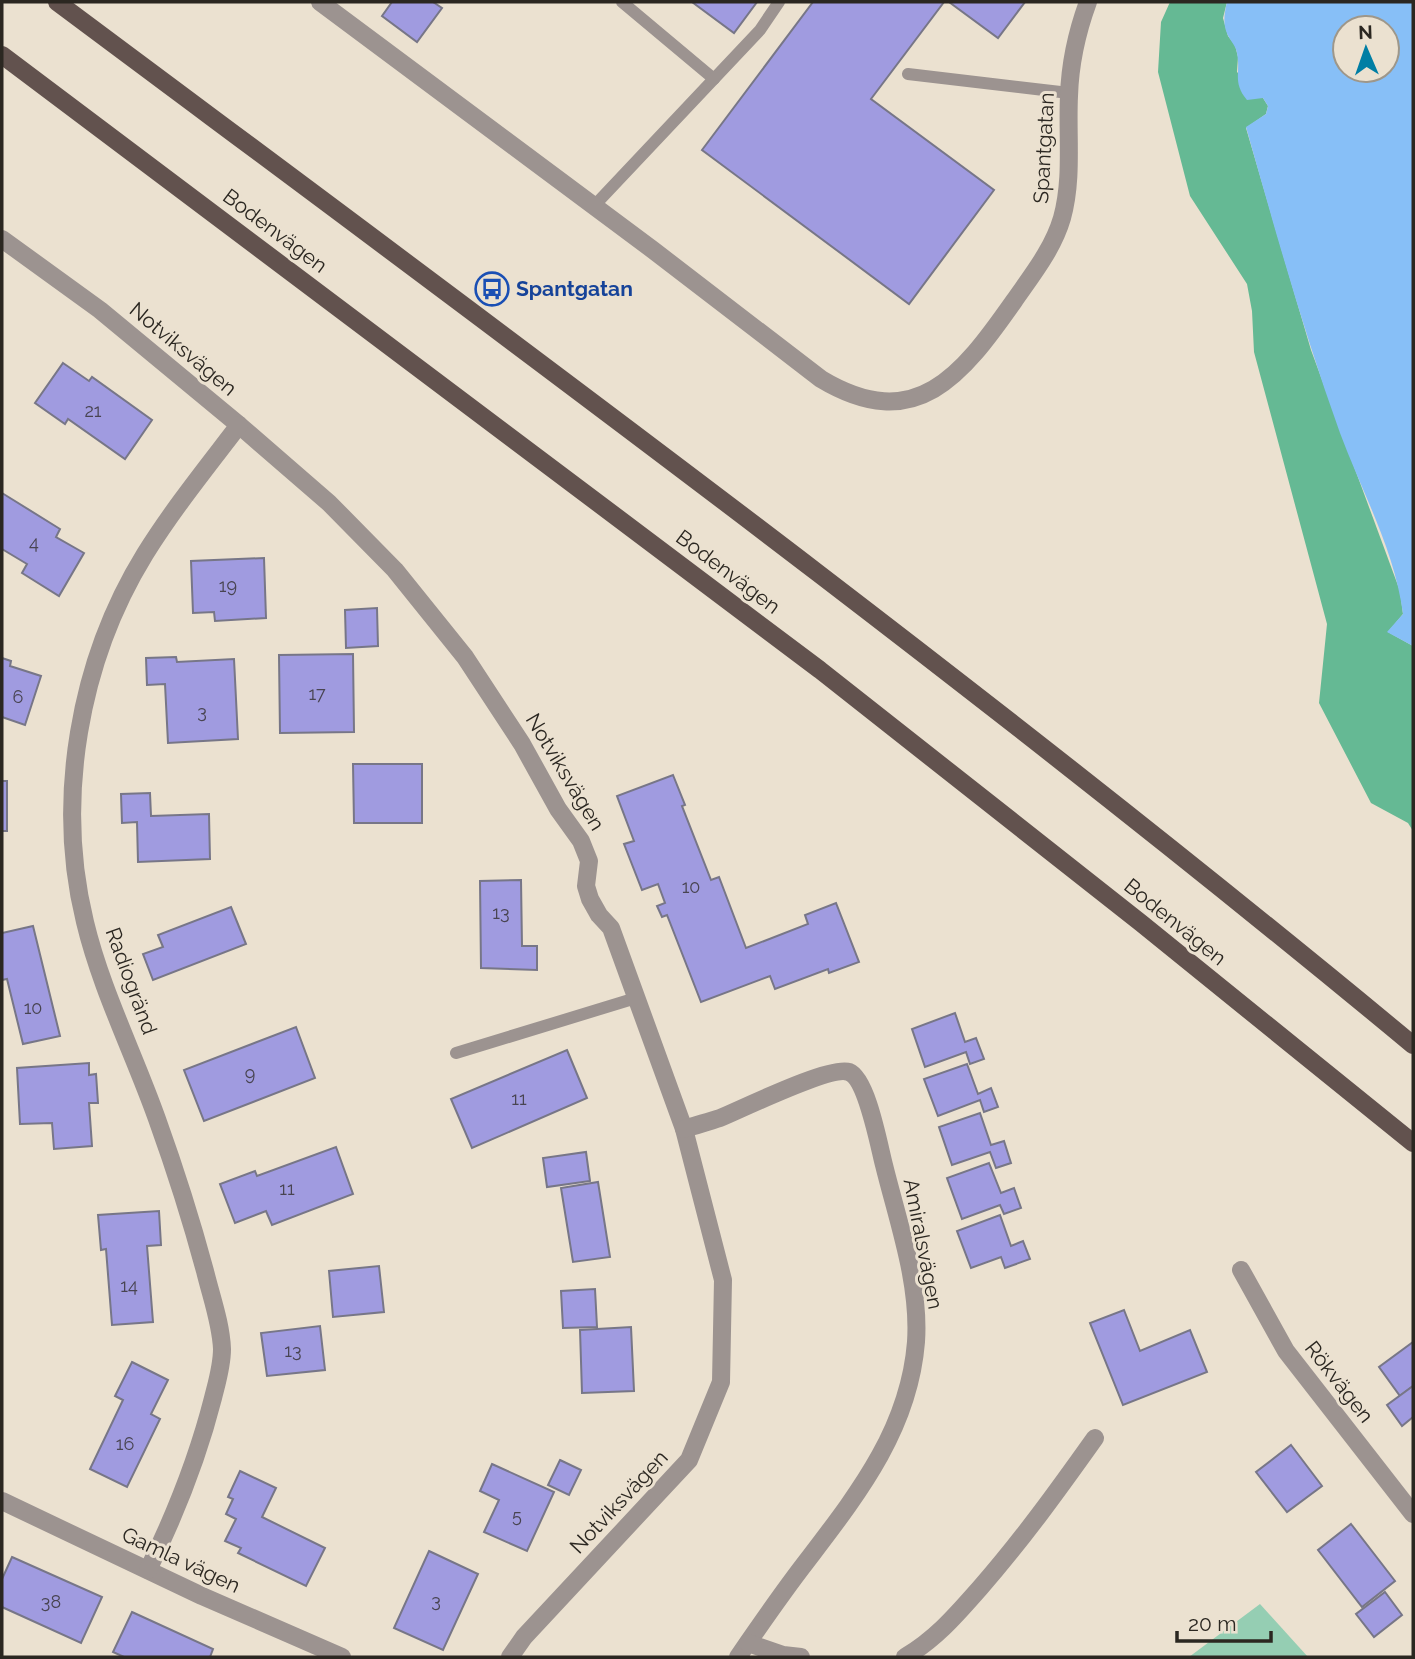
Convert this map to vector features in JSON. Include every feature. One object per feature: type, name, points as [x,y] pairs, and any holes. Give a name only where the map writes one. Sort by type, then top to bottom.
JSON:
[{"type":"main road","points":[[58,2],[486,320],[909,642],[1168,845],[1413,1045]]},
{"type":"main road","name":"Bodenvägen","points":[[2,55],[820,670],[1131,915],[1413,1143]]},
{"type":"street","name":"Spantgatan","points":[[320,2],[833,386],[858,397],[885,402],[913,398],[939,388],[961,371],[1047,254],[1062,219],[1068,185],[1069,93],[1078,30],[1088,2]]},
{"type":"street","name":"Notviksvägen","points":[[2,239],[100,310],[239,425],[330,503],[395,570],[465,657],[522,744],[558,809],[585,847],[589,861],[586,886],[590,899],[611,928],[684,1129],[723,1280],[721,1382],[689,1460],[524,1637],[510,1657]]},
{"type":"street","name":"Radiogränd","points":[[148,1570],[170,1525],[204,1432],[219,1374],[222,1350],[216,1313],[184,1191],[110,998],[85,923],[73,832],[74,773],[82,716],[96,660],[117,606],[145,555],[239,425]]},
{"type":"street","name":"Amiralsvägen","points":[[684,1129],[718,1119],[820,1077],[838,1071],[849,1072],[857,1078],[861,1086],[873,1124],[907,1257],[916,1341],[905,1400],[882,1456],[743,1650],[801,1657]]},
{"type":"street","name":"Rökvägen","points":[[1241,1270],[1286,1351],[1413,1514]]},
{"type":"street","points":[[905,1657],[926,1645],[948,1624],[1021,1541],[1095,1438]]},
{"type":"street","name":"Gamla vägen","points":[[2,1501],[342,1657]]},
{"type":"lane","points":[[622,2],[714,79]]},
{"type":"lane","points":[[594,206],[760,30],[779,2]]},
{"type":"lane","points":[[908,74],[1069,93]]},
{"type":"lane","points":[[456,1053],[636,998]]},
{"type":"green space","points":[[1170,2],[1227,2],[1223,18],[1228,36],[1235,45],[1238,57],[1237,72],[1268,106],[1266,114],[1246,128],[1311,350],[1400,591],[1403,614],[1388,632],[1413,646],[1413,831],[1408,823],[1371,803],[1319,703],[1327,624],[1254,352],[1252,311],[1247,284],[1190,196],[1158,72],[1161,22]]},
{"type":"green space","points":[[1260,1604],[1308,1657],[1189,1657]]},
{"type":"water","points":[[1227,2],[1413,2],[1413,646],[1387,632],[1403,614],[1393,567],[1327,395],[1246,127],[1266,114],[1268,106],[1263,98],[1247,100],[1242,94],[1238,82],[1237,51],[1227,34]]},
{"type":"building","points":[[392,2],[433,2],[442,8],[417,42],[382,16]]},
{"type":"building","points":[[692,2],[757,2],[734,33]]},
{"type":"building","points":[[813,2],[944,2],[871,99],[994,190],[909,304],[702,150]]},
{"type":"building","points":[[949,2],[1025,2],[998,38]]},
{"type":"building","points":[[63,363],[89,381],[92,377],[152,420],[125,459],[68,419],[65,424],[35,403]]},
{"type":"building","points":[[2,493],[60,529],[56,537],[84,553],[59,596],[22,573],[27,564],[2,549]]},
{"type":"building","points":[[264,558],[266,618],[215,621],[214,612],[193,613],[191,561]]},
{"type":"building","points":[[377,608],[378,646],[346,648],[345,610]]},
{"type":"building","points":[[353,654],[354,732],[280,733],[279,655]]},
{"type":"building","points":[[176,657],[177,662],[234,659],[238,739],[168,743],[165,684],[147,685],[146,658]]},
{"type":"building","points":[[2,658],[11,661],[10,666],[41,676],[25,725],[2,717]]},
{"type":"building","points":[[353,764],[422,764],[422,823],[354,823]]},
{"type":"building","points":[[673,775],[711,880],[719,877],[746,948],[808,924],[805,915],[836,903],[859,962],[829,973],[828,969],[775,989],[770,976],[701,1002],[667,915],[662,917],[657,906],[665,903],[658,884],[642,890],[624,844],[634,841],[617,796]]},
{"type":"building","points":[[2,781],[7,781],[7,831],[2,831]]},
{"type":"building","points":[[150,793],[151,816],[209,814],[210,859],[138,862],[137,822],[122,823],[121,794]]},
{"type":"building","points":[[521,880],[522,946],[537,946],[537,970],[481,968],[480,881]]},
{"type":"building","points":[[231,907],[246,944],[153,980],[143,954],[163,947],[158,935]]},
{"type":"building","points":[[33,926],[60,1036],[23,1044],[7,979],[2,980],[2,933]]},
{"type":"building","points":[[955,1013],[965,1042],[976,1038],[984,1059],[970,1064],[966,1052],[925,1067],[912,1029]]},
{"type":"building","points":[[296,1027],[315,1078],[204,1121],[184,1070]]},
{"type":"building","points":[[567,1050],[587,1098],[472,1148],[451,1099]]},
{"type":"building","points":[[89,1063],[89,1075],[96,1074],[98,1103],[89,1103],[92,1146],[54,1149],[52,1123],[20,1124],[17,1068]]},
{"type":"building","points":[[967,1064],[978,1094],[991,1088],[998,1107],[984,1112],[980,1100],[938,1116],[924,1079]]},
{"type":"building","points":[[980,1113],[991,1145],[1004,1141],[1011,1163],[996,1168],[990,1152],[952,1165],[939,1127]]},
{"type":"building","points":[[336,1147],[353,1194],[272,1225],[266,1211],[235,1223],[220,1184],[255,1171],[257,1176]]},
{"type":"building","points":[[586,1152],[590,1181],[547,1187],[543,1158]]},
{"type":"building","points":[[989,1163],[1001,1193],[1014,1188],[1021,1208],[1004,1214],[1000,1205],[962,1219],[947,1178]]},
{"type":"building","points":[[598,1182],[610,1257],[573,1262],[561,1188]]},
{"type":"building","points":[[159,1211],[161,1245],[147,1246],[153,1322],[112,1325],[106,1249],[101,1250],[98,1215]]},
{"type":"building","points":[[1000,1215],[1011,1246],[1023,1241],[1030,1259],[1005,1268],[1001,1257],[971,1268],[957,1231]]},
{"type":"building","points":[[379,1266],[384,1312],[333,1317],[329,1271]]},
{"type":"building","points":[[595,1289],[597,1327],[563,1328],[561,1291]]},
{"type":"building","points":[[1124,1310],[1140,1351],[1190,1330],[1207,1372],[1123,1405],[1090,1323]]},
{"type":"building","points":[[320,1326],[325,1370],[267,1376],[261,1333]]},
{"type":"building","points":[[631,1327],[634,1391],[582,1393],[580,1330]]},
{"type":"building","points":[[1413,1342],[1413,1386],[1400,1396],[1379,1367]]},
{"type":"building","points":[[132,1362],[168,1380],[151,1414],[160,1419],[127,1487],[90,1469],[123,1400],[115,1396]]},
{"type":"building","points":[[1413,1386],[1413,1417],[1402,1426],[1387,1405]]},
{"type":"building","points":[[1291,1445],[1322,1486],[1287,1512],[1256,1472]]},
{"type":"building","points":[[560,1460],[581,1470],[569,1495],[548,1485]]},
{"type":"building","points":[[492,1464],[554,1492],[527,1551],[484,1532],[499,1500],[480,1491]]},
{"type":"building","points":[[240,1471],[276,1488],[262,1517],[325,1548],[306,1586],[238,1553],[241,1548],[225,1541],[236,1519],[226,1514],[233,1499],[228,1497]]},
{"type":"building","points":[[1351,1524],[1395,1581],[1362,1607],[1318,1550]]},
{"type":"building","points":[[429,1551],[478,1574],[443,1650],[394,1628]]},
{"type":"building","points":[[12,1557],[102,1597],[81,1643],[2,1607],[2,1579]]},
{"type":"building","points":[[1385,1592],[1402,1615],[1374,1637],[1356,1614]]},
{"type":"building","points":[[132,1612],[213,1649],[210,1657],[124,1657],[113,1652]]},
{"type":"place","name":"Spantgatan","points":[[492,289]]}]
